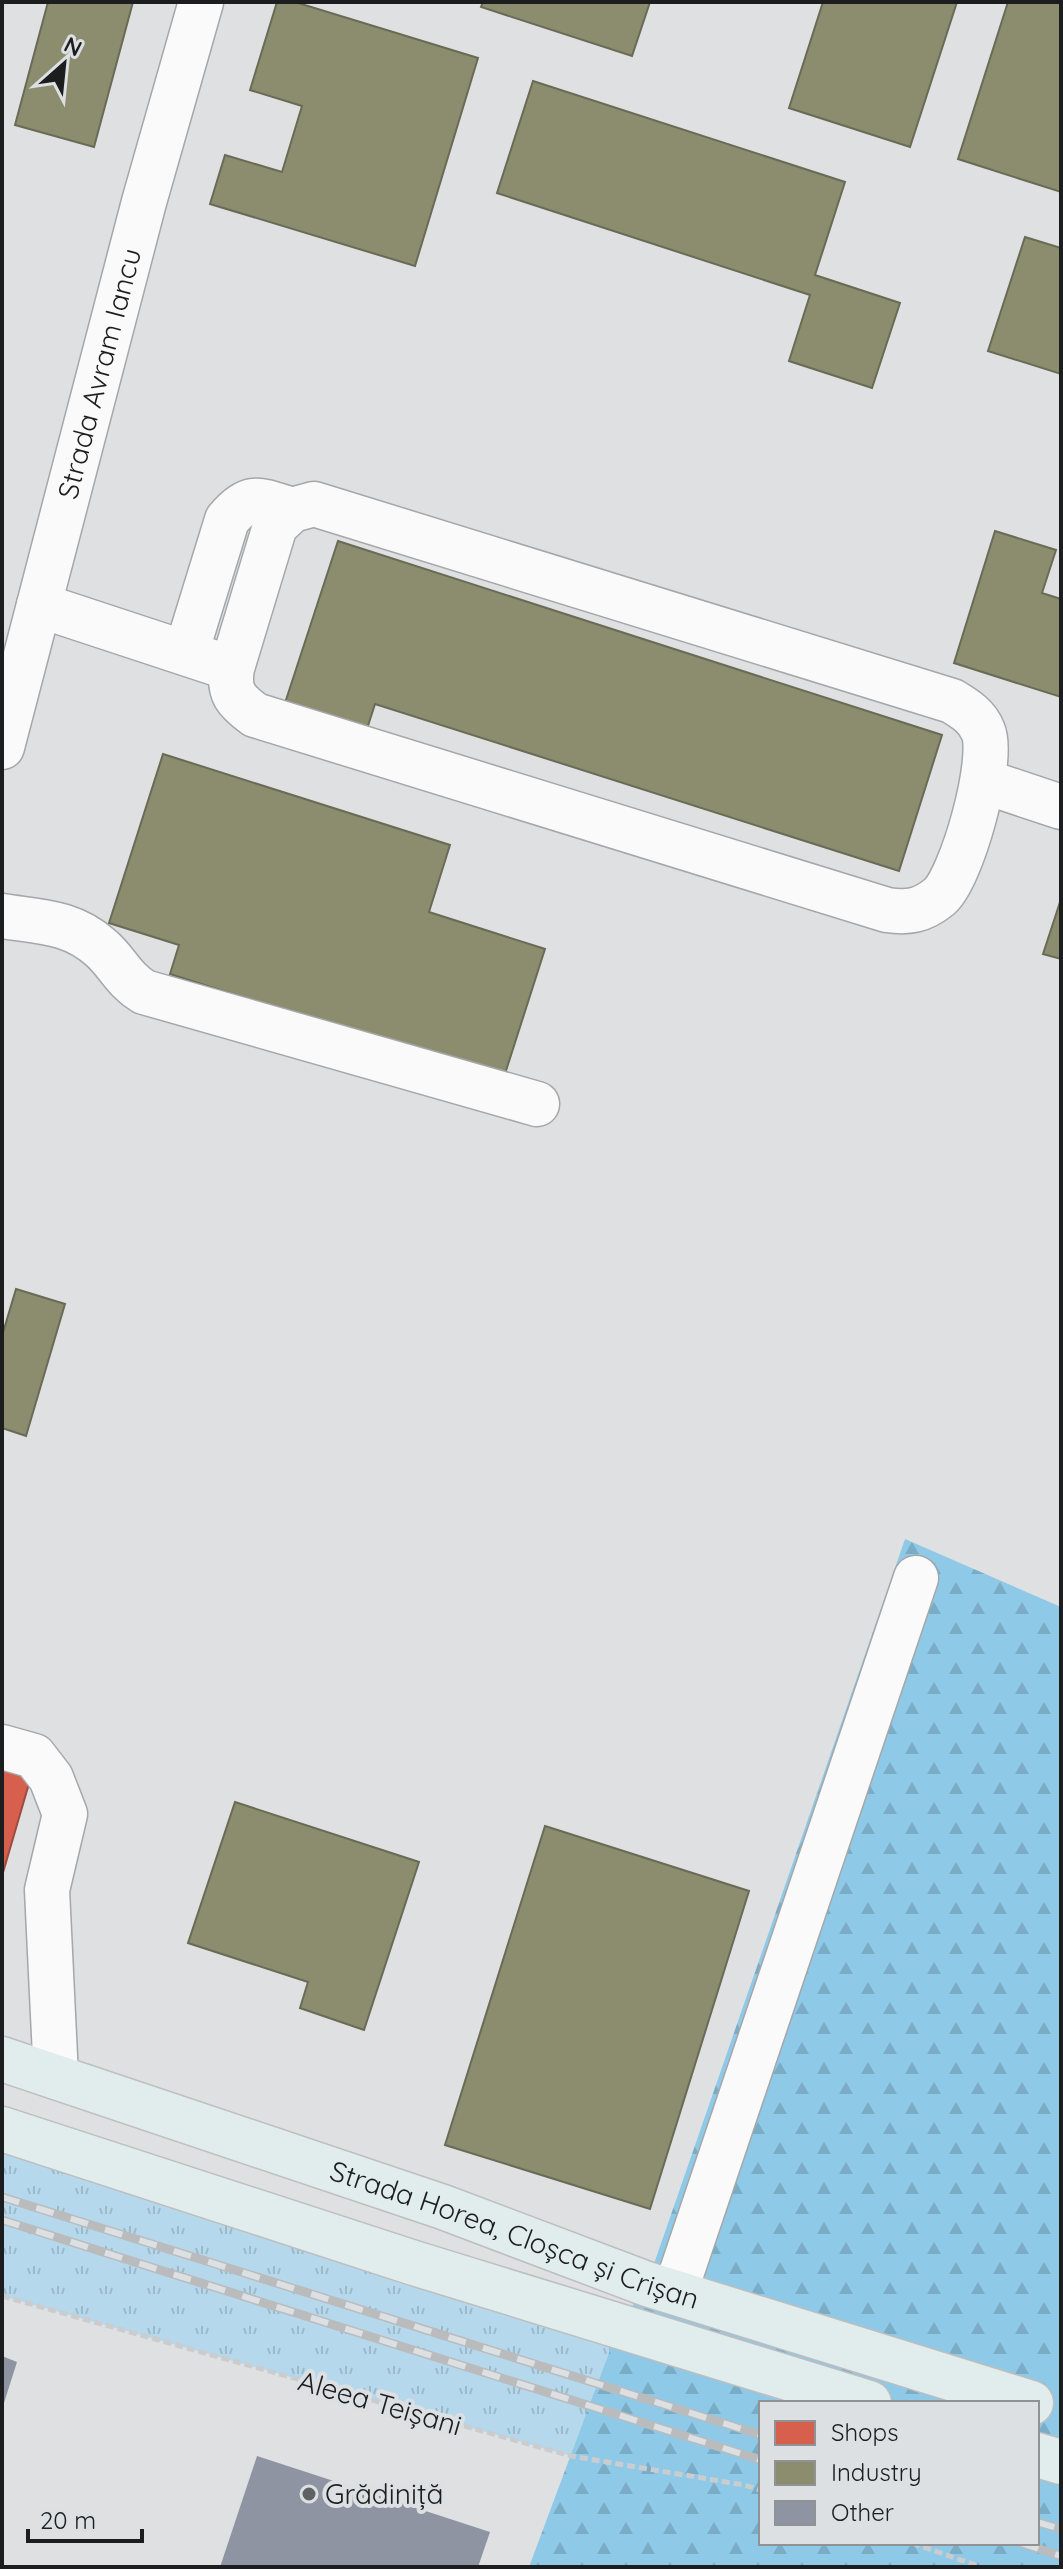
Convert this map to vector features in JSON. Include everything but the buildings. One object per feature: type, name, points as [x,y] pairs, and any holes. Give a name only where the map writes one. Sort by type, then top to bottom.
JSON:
[{"type":"main road","name":"Strada Horea, Cloșca și Crișan","points":[[2,2059],[443,2207],[675,2292],[1025,2401]]},
{"type":"main road","name":"Strada Horea, Cloșca și Crișan","points":[[2,2129],[414,2263],[862,2401]]},
{"type":"main road","points":[[1039,2406],[1061,2413]]},
{"type":"main road","points":[[1039,2456],[1061,2462]]},
{"type":"street","name":"Strada Avram Iancu","points":[[2,747],[144,202],[201,2]]},
{"type":"street","points":[[186,653],[227,520],[240,503],[257,499],[292,510]]},
{"type":"street","points":[[314,504],[952,701],[972,713],[984,732],[983,781],[956,867],[941,896],[912,913],[887,910],[255,715],[238,702],[229,687],[232,668],[275,526],[292,510],[314,504]]},
{"type":"street","points":[[39,605],[232,668]]},
{"type":"street","points":[[983,781],[1061,807]]},
{"type":"street","points":[[2,916],[70,926],[102,949],[125,980],[144,992],[537,1104]]},
{"type":"street","points":[[675,2292],[916,1578]]},
{"type":"street","points":[[2,1747],[34,1756],[51,1778],[65,1814],[47,1890],[56,2077]]},
{"type":"path","name":"Aleea Teișani","points":[[2,2296],[571,2456],[759,2490]]},
{"type":"path","points":[[918,2545],[981,2567]]},
{"type":"green space","points":[[905,1539],[1061,1607],[1061,2567],[529,2567],[619,2326],[647,2284]]},
{"type":"green space","points":[[2,2129],[619,2326],[571,2456],[2,2296]]},
{"type":"railway","points":[[2,2197],[759,2434]]},
{"type":"railway","points":[[2,2220],[759,2459]]},
{"type":"railway","points":[[1039,2523],[1061,2529]]},
{"type":"railway","points":[[1027,2545],[1061,2556]]},
{"type":"place","name":"Grădiniță","points":[[309,2494]]}]
